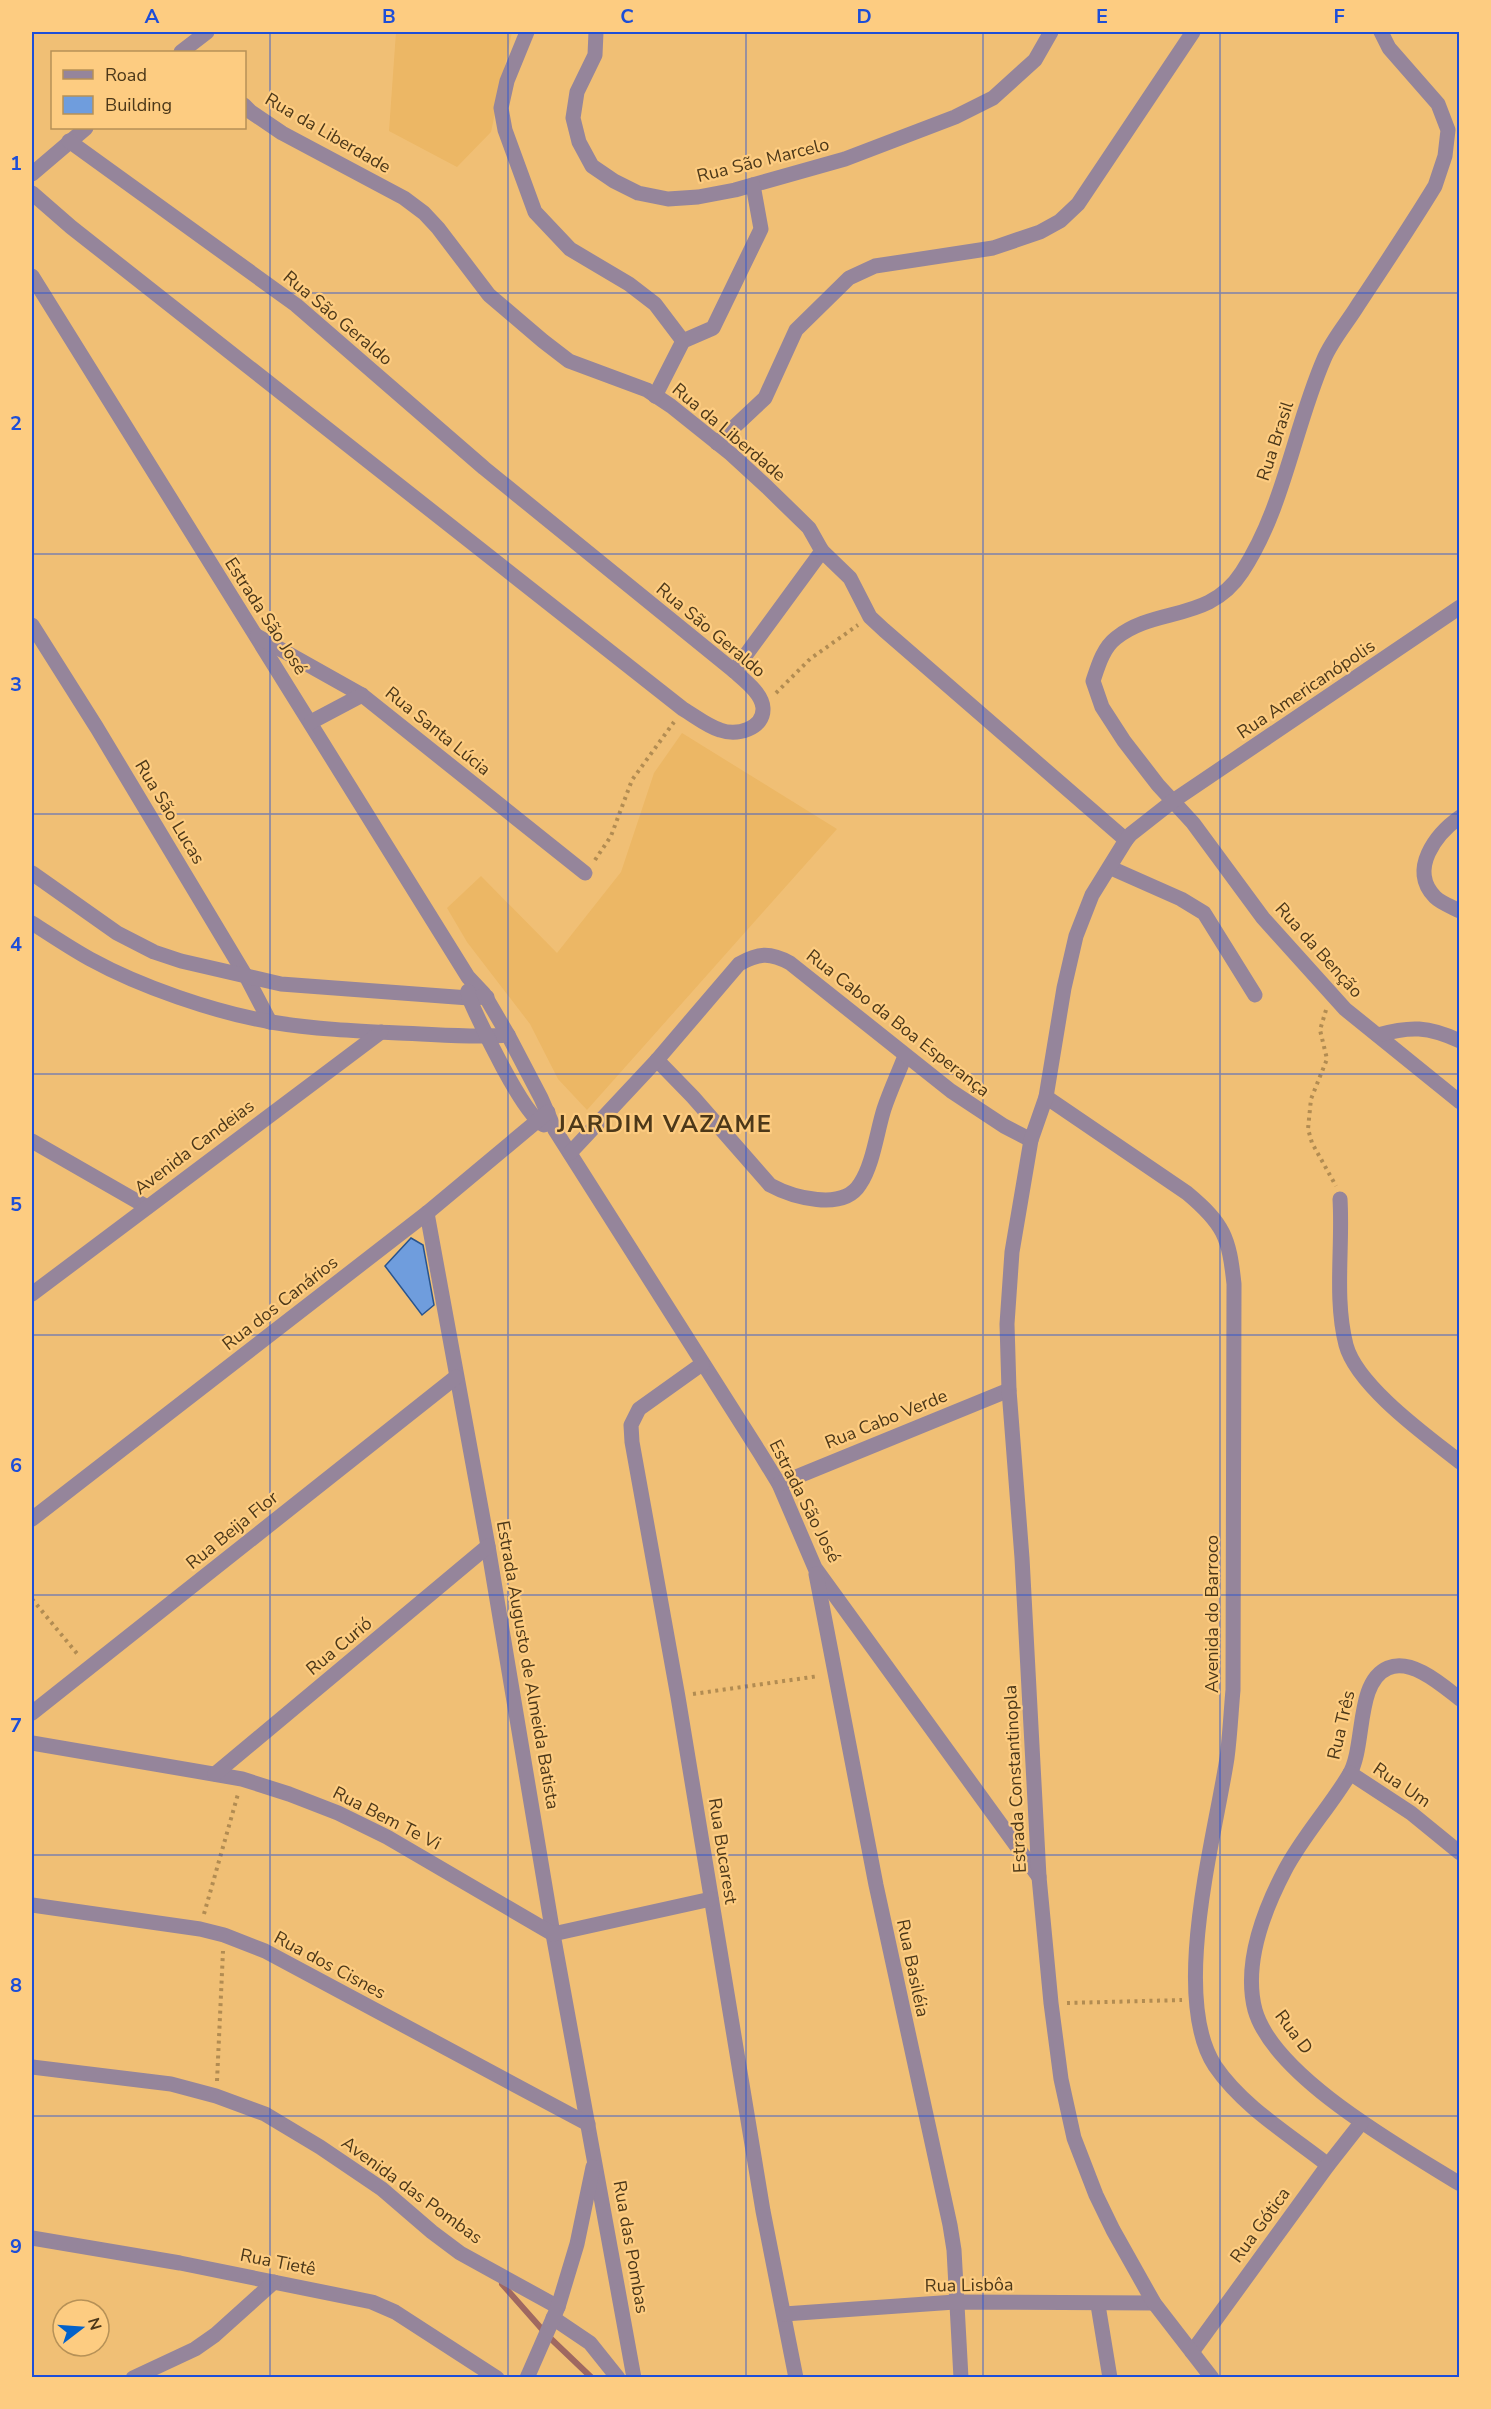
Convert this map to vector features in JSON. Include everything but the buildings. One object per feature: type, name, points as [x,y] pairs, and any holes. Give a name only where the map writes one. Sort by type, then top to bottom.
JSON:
[{"type":"street","points":[[198,47],[207,32]]},
{"type":"street","points":[[527,32],[523,47],[507,81],[501,108],[505,130],[535,212],[570,249],[629,284],[656,304],[683,341]]},
{"type":"street","name":"Rua São Marcelo","points":[[596,32],[595,55],[578,92],[573,118],[579,142],[592,166],[614,181],[638,193],[668,199],[698,197],[753,185],[845,159],[955,117],[993,98],[1035,60],[1051,32]]},
{"type":"street","points":[[717,443],[765,398],[796,330],[849,278],[875,266],[993,249],[1060,222],[1078,204],[1192,32]]},
{"type":"street","name":"Rua Brasil","points":[[1173,801],[1124,741],[1102,707],[1093,681],[1103,653],[1116,638],[1143,624],[1204,606],[1227,590],[1242,573],[1278,497],[1303,413],[1325,357],[1435,186],[1445,156],[1448,129],[1438,104],[1389,48],[1381,32]]},
{"type":"street","name":"Rua da Liberdade","points":[[246,107],[282,133],[404,198],[424,213],[489,295],[569,361],[647,390],[717,443],[809,528],[822,551],[850,578],[870,616],[917,659],[1129,837]]},
{"type":"street","points":[[32,174],[85,129]]},
{"type":"street","name":"Rua São Geraldo","points":[[32,193],[71,227],[683,709],[721,731],[746,731],[756,726],[761,718],[763,706],[753,689],[734,671],[484,468],[296,305],[69,141]]},
{"type":"street","points":[[655,396],[683,341],[713,328],[761,229],[753,185]]},
{"type":"street","name":"Estrada São José","points":[[32,276],[468,977],[486,998],[508,1035],[542,1117]]},
{"type":"street","points":[[734,671],[822,551]]},
{"type":"street","name":"Rua Americanópolis","points":[[1173,801],[1460,607]]},
{"type":"street","name":"Rua São Lucas","points":[[32,625],[97,728],[247,978],[270,1022]]},
{"type":"street","name":"Rua Santa Lúcia","points":[[255,634],[362,695],[585,873]]},
{"type":"street","points":[[311,722],[362,695]]},
{"type":"street","points":[[1031,1140],[1046,1097],[1064,988],[1076,936],[1092,895],[1129,837],[1173,801]]},
{"type":"street","name":"Rua da Benção","points":[[1173,801],[1193,823],[1263,918],[1331,995],[1460,1102]]},
{"type":"street","points":[[1460,817],[1432,844],[1426,857],[1424,873],[1427,885],[1435,897],[1460,911]]},
{"type":"street","points":[[1111,868],[1181,899],[1204,913],[1255,995]]},
{"type":"street","points":[[32,873],[117,933],[154,952],[247,978],[317,988],[486,998]]},
{"type":"street","points":[[32,923],[91,959],[134,980],[223,1010],[270,1022],[381,1032],[487,1037],[508,1035]]},
{"type":"street","name":"Rua Cabo da Boa Esperança","points":[[657,1060],[739,964],[756,956],[777,956],[790,963],[951,1091],[1004,1126],[1031,1140]]},
{"type":"street","name":"Estrada São José","points":[[468,977],[469,998],[508,1077],[555,1130],[779,1484],[815,1568],[933,1734],[1039,1877]]},
{"type":"street","points":[[1378,1035],[1404,1028],[1429,1029],[1460,1041]]},
{"type":"street","name":"Avenida Candeias","points":[[32,1294],[381,1032]]},
{"type":"street","points":[[570,1153],[657,1060],[693,1097],[770,1185],[787,1194],[814,1200],[848,1195],[860,1186],[885,1106],[905,1056]]},
{"type":"street","name":"Avenida do Barroco","points":[[1046,1097],[1187,1193],[1206,1209],[1222,1228],[1231,1256],[1234,1284],[1233,1690],[1227,1756],[1198,1928],[1196,1999],[1205,2045],[1214,2064],[1225,2079],[1238,2094],[1328,2165]]},
{"type":"street","name":"Rua dos Canários","points":[[32,1519],[427,1213],[542,1117]]},
{"type":"street","name":"Estrada Constantinopla","points":[[1031,1140],[1012,1252],[1007,1324],[1009,1390],[1022,1558],[1039,1877],[1061,2079],[1074,2138],[1096,2195],[1129,2261],[1154,2303],[1212,2378]]},
{"type":"street","points":[[32,1141],[147,1207]]},
{"type":"street","points":[[1340,1199],[1342,1317],[1346,1347],[1356,1366],[1397,1411],[1460,1462]]},
{"type":"street","name":"Estrada Augusto de Almeida Batista","points":[[427,1213],[488,1546],[553,1934],[588,2124]]},
{"type":"street","name":"Rua Bucarest","points":[[702,1364],[644,1404],[631,1425],[763,2211],[796,2378]]},
{"type":"street","name":"Rua Beija Flor","points":[[32,1713],[456,1377]]},
{"type":"street","name":"Rua Cabo Verde","points":[[779,1484],[1009,1390]]},
{"type":"street","name":"Rua Curió","points":[[214,1774],[488,1546]]},
{"type":"street","name":"Rua Basiléia","points":[[815,1568],[880,1907],[950,2225],[954,2250],[955,2302],[961,2378]]},
{"type":"street","name":"Rua Três","points":[[1350,1773],[1361,1736],[1364,1705],[1371,1684],[1379,1673],[1390,1667],[1404,1666],[1422,1673],[1460,1699]]},
{"type":"street","name":"Rua Bem Te Vi","points":[[32,1743],[242,1779],[338,1813],[387,1837],[553,1934]]},
{"type":"street","name":"Rua Um","points":[[1350,1773],[1411,1814],[1460,1853]]},
{"type":"street","name":"Rua D","points":[[1350,1773],[1315,1822],[1285,1871],[1264,1916],[1252,1977],[1256,2011],[1266,2033],[1276,2047],[1316,2088],[1361,2123],[1460,2184]]},
{"type":"street","points":[[553,1934],[711,1899]]},
{"type":"street","name":"Rua dos Cisnes","points":[[32,1905],[200,1929],[224,1935],[265,1951],[588,2124]]},
{"type":"street","name":"Avenida das Pombas","points":[[32,2067],[171,2084],[216,2096],[265,2114],[320,2147],[382,2189],[460,2253],[554,2315],[590,2343],[618,2378]]},
{"type":"street","name":"Rua Gótica","points":[[1192,2352],[1361,2123]]},
{"type":"street","name":"Rua das Pombas","points":[[588,2124],[634,2378]]},
{"type":"street","points":[[527,2378],[554,2315],[577,2244],[595,2158]]},
{"type":"street","name":"Rua Tietê","points":[[32,2238],[180,2263],[372,2302],[395,2312],[497,2378]]},
{"type":"street","points":[[133,2378],[195,2349],[215,2335],[274,2282]]},
{"type":"street","name":"Rua Lisbôa","points":[[784,2314],[955,2302],[1098,2305],[1154,2303]]},
{"type":"street","points":[[1098,2305],[1110,2378]]},
{"type":"path","points":[[763,706],[810,658],[870,616]]},
{"type":"path","points":[[585,873],[611,836],[632,780],[683,709]]},
{"type":"path","points":[[1331,995],[1320,1030],[1327,1059],[1311,1099],[1308,1129],[1312,1143],[1331,1176],[1340,1199]]},
{"type":"path","points":[[32,1599],[90,1668]]},
{"type":"path","points":[[678,1697],[835,1674]]},
{"type":"path","points":[[200,1929],[242,1779]]},
{"type":"path","points":[[216,2096],[224,1935]]},
{"type":"path","points":[[1051,2003],[1196,1999]]},
{"type":"shaded area","points":[[396,32],[512,32],[491,132],[457,167],[389,131]]},
{"type":"shaded area","points":[[682,733],[837,829],[587,1110],[558,1079],[530,1024],[467,942],[447,908],[481,876],[557,953],[621,872],[654,773]]},
{"type":"waterway","points":[[502,2284],[548,2336],[592,2378]]},
{"type":"district","name":"JARDIM VAZAME","points":[[665,1124]]}]
